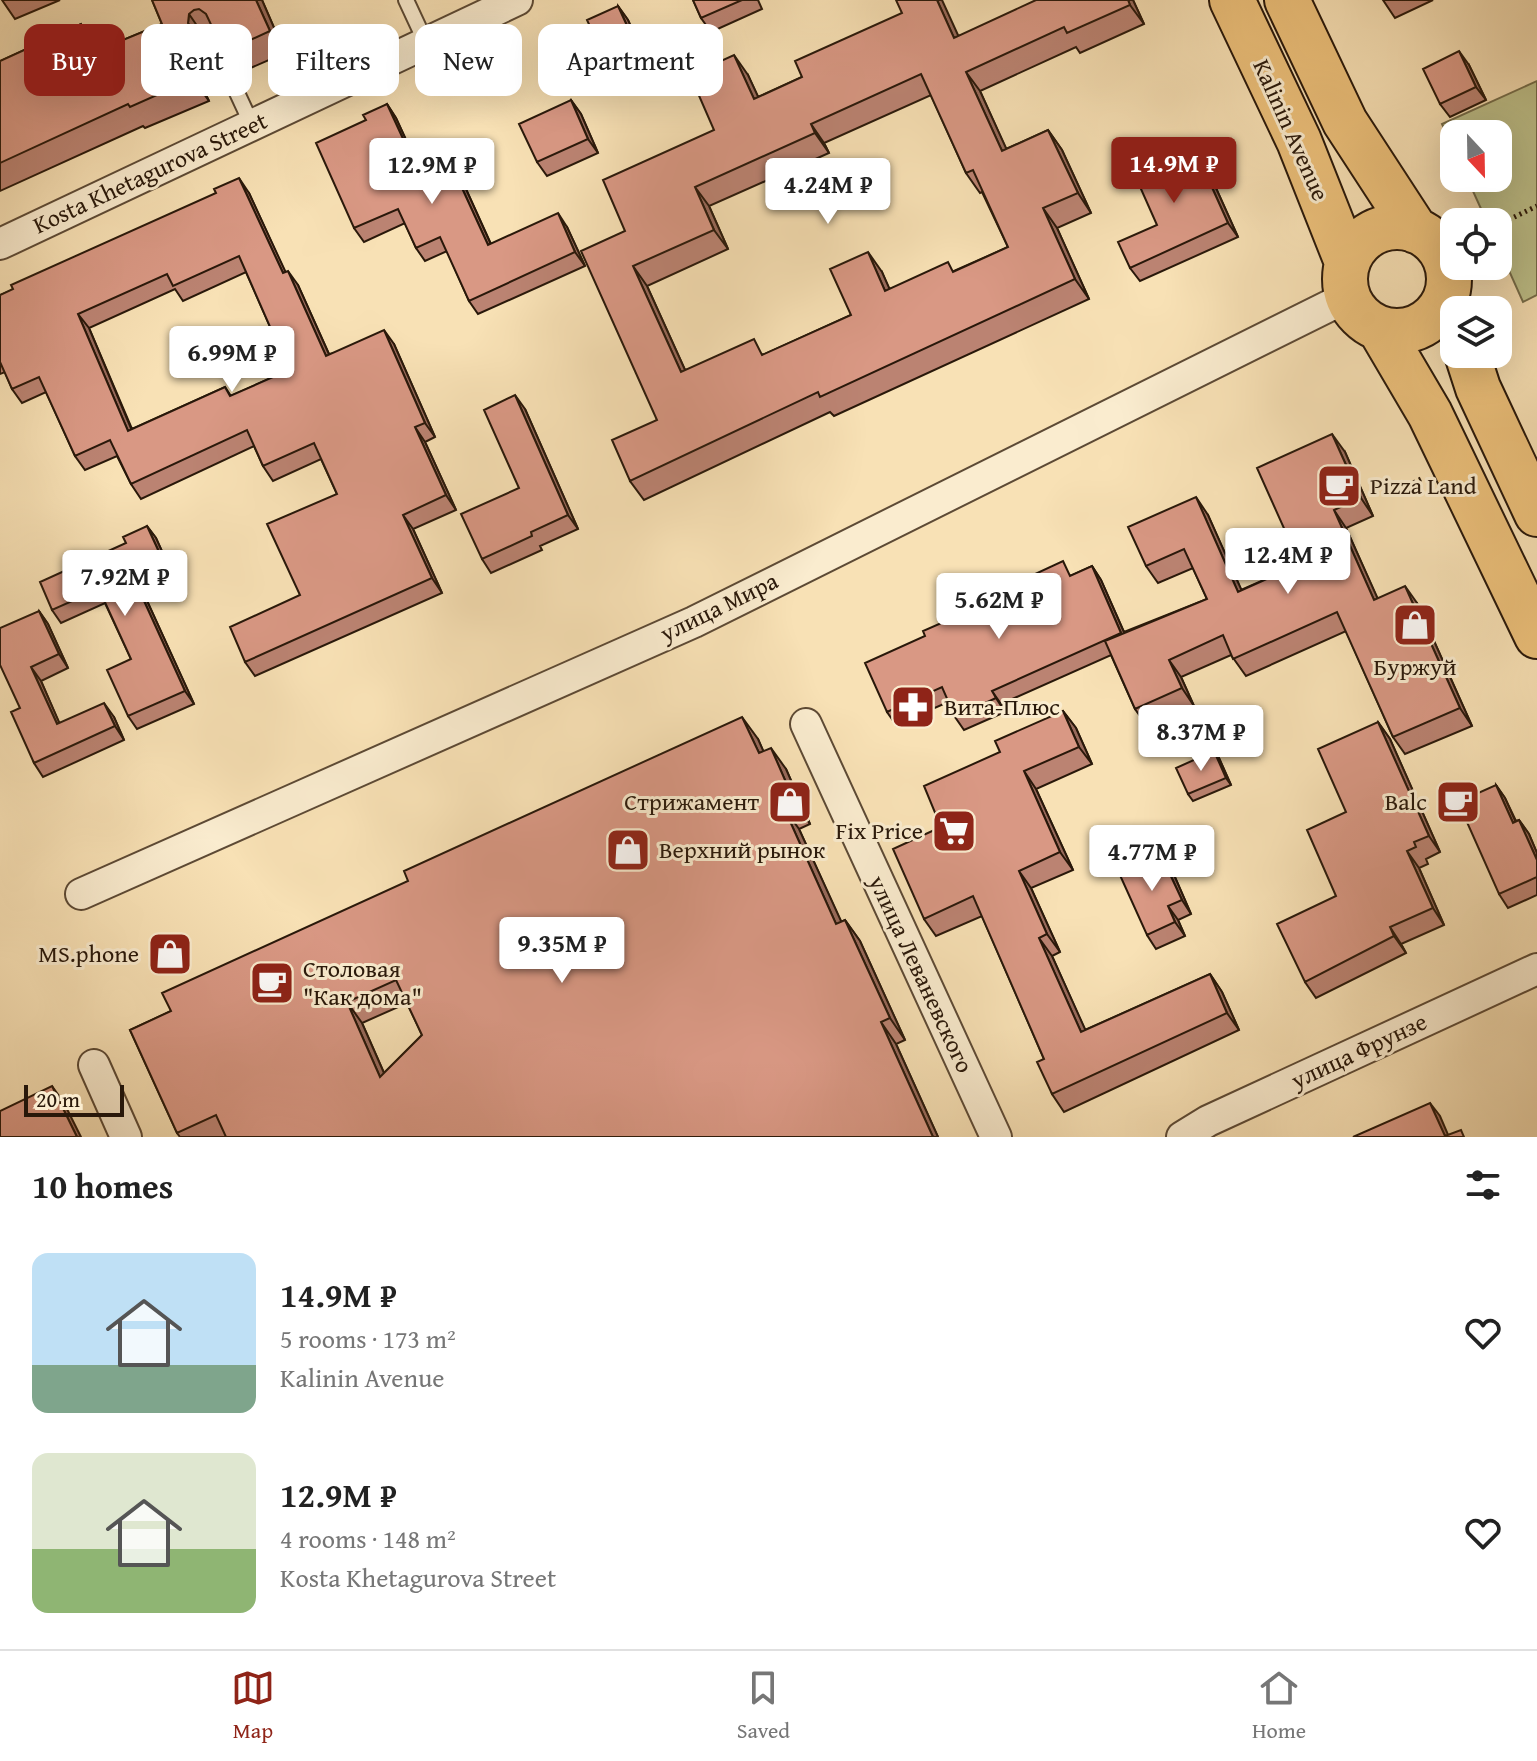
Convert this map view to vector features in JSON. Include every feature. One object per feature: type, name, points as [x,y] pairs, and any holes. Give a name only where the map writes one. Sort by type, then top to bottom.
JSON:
[{"type":"main road","name":"Kalinin Avenue","points":[[1232,0],[1299,141],[1347,279]]},
{"type":"main road","name":"Kalinin Avenue","points":[[1287,0],[1345,122],[1416,231]]},
{"type":"main road","points":[[1440,309],[1429,321],[1405,330],[1380,329],[1366,322],[1355,311],[1347,279],[1355,247],[1383,229],[1400,227],[1416,231],[1431,239],[1442,252],[1449,272],[1450,296]]},
{"type":"main road","points":[[1380,329],[1430,414],[1537,636]]},
{"type":"main road","points":[[1472,368],[1537,514]]},
{"type":"street","name":"Kosta Khetagurova Street","points":[[466,24],[517,0]]},
{"type":"street","name":"Kosta Khetagurova Street","points":[[0,244],[415,48]]},
{"type":"street","name":"улица Мира","points":[[81,894],[694,622],[1347,279]]},
{"type":"street","name":"улица Леваневского","points":[[806,724],[996,1137]]},
{"type":"street","name":"улица Фрунзе","points":[[1182,1137],[1208,1121],[1537,969]]},
{"type":"street","points":[[94,1065],[126,1137]]},
{"type":"lane","points":[[406,0],[417,24]]},
{"type":"lane","points":[[239,96],[252,125]]},
{"type":"path","points":[[1512,218],[1537,206]]},
{"type":"green space","points":[[1537,81],[1537,295],[1523,302],[1512,277],[1512,208],[1481,208],[1473,192],[1512,192],[1512,120],[1451,120]]},
{"type":"building","points":[[152,0],[256,0],[268,32],[252,39],[252,24],[211,24],[206,14],[199,9],[189,14],[188,24],[162,24]]},
{"type":"building","points":[[693,0],[742,0],[701,18]]},
{"type":"building","points":[[896,0],[937,0],[954,38],[1036,0],[1128,0],[1130,5],[1067,33],[1064,27],[966,72],[1002,151],[1048,130],[1078,193],[1043,208],[1075,279],[820,397],[818,392],[630,481],[612,440],[657,420],[581,251],[625,231],[603,180],[714,130],[699,96],[723,96],[723,60],[734,55],[754,99],[802,77],[795,61],[902,13]],"holes":[[[921,74],[966,173],[973,170],[1008,247],[953,272],[948,262],[885,291],[868,252],[830,269],[851,315],[762,355],[754,339],[681,372],[633,266],[714,230],[695,187],[815,133],[811,124]]]},
{"type":"building","points":[[618,6],[626,24],[589,24],[587,20]]},
{"type":"building","points":[[141,33],[141,96],[155,96],[130,107],[128,104],[0,163],[0,61],[24,50],[24,96],[125,96],[125,39]]},
{"type":"building","points":[[1459,51],[1476,87],[1440,104],[1423,69]]},
{"type":"building","points":[[571,100],[588,139],[537,162],[519,124]]},
{"type":"building","points":[[387,104],[421,178],[451,164],[488,245],[558,213],[575,252],[469,301],[440,237],[416,248],[398,209],[354,228],[316,143],[366,120],[363,115]]},
{"type":"building","points":[[1192,143],[1228,223],[1130,268],[1118,242],[1157,225],[1133,171]]},
{"type":"building","points":[[239,178],[283,273],[288,271],[326,356],[384,330],[425,423],[415,427],[446,495],[403,515],[432,578],[245,662],[230,627],[300,595],[267,524],[337,494],[314,443],[263,466],[247,430],[131,484],[110,440],[75,456],[39,377],[12,389],[0,362],[0,295],[13,289],[11,285],[216,193],[214,189]],"holes":[[[239,256],[289,370],[230,396],[225,387],[128,431],[78,314],[167,274],[173,286]]]},
{"type":"building","points":[[515,395],[568,515],[482,559],[461,514],[519,488],[484,410]]},
{"type":"building","points":[[1332,434],[1361,498],[1334,510],[1374,600],[1405,586],[1460,708],[1393,737],[1337,612],[1233,659],[1223,635],[1169,660],[1182,688],[1135,709],[1105,641],[1207,599],[1184,549],[1146,566],[1128,527],[1196,497],[1238,592],[1300,564],[1257,468]]},
{"type":"building","points":[[147,526],[165,565],[134,579],[185,691],[128,716],[107,670],[131,659],[99,589],[52,610],[40,582],[126,543],[123,537]]},
{"type":"building","points":[[1063,561],[1070,576],[1092,566],[1121,633],[992,691],[996,698],[955,717],[942,687],[887,712],[865,663],[925,636],[923,631],[994,600],[992,594]]},
{"type":"building","points":[[39,611],[59,654],[31,667],[57,724],[104,703],[115,726],[34,763],[11,712],[20,708],[0,665],[0,628]]},
{"type":"building","points":[[1063,711],[1079,747],[1024,771],[1060,852],[1019,871],[1047,934],[1039,938],[1081,1032],[1210,974],[1227,1013],[1052,1094],[1037,1062],[1044,1059],[973,896],[924,919],[893,849],[941,827],[924,786],[1000,752],[995,741]]},
{"type":"building","name":"Верхний рынок","points":[[742,717],[759,753],[771,748],[795,803],[784,808],[836,924],[845,920],[890,1018],[881,1022],[933,1137],[226,1137],[216,1115],[177,1133],[130,1030],[171,1011],[162,993],[408,881],[404,871]],"holes":[[[396,980],[422,1035],[380,1077],[347,1002]]]},
{"type":"building","points":[[1378,722],[1429,836],[1414,842],[1416,847],[1407,851],[1433,908],[1390,927],[1394,936],[1305,982],[1277,924],[1336,896],[1307,830],[1346,812],[1318,749]]},
{"type":"building","points":[[1214,751],[1226,778],[1188,794],[1176,768]]},
{"type":"building","points":[[1496,785],[1513,823],[1519,820],[1537,860],[1537,877],[1499,894],[1458,802]]},
{"type":"building","points":[[1161,855],[1182,900],[1168,906],[1175,922],[1147,935],[1119,873]]},
{"type":"building","points":[[52,1086],[77,1137],[0,1137],[0,1111]]},
{"type":"building","points":[[1430,1103],[1445,1136],[1461,1130],[1464,1137],[1353,1137]]},
{"type":"place","name":"Pizza Land","points":[[1339,486]]},
{"type":"place","name":"Буржуй","points":[[1415,625]]},
{"type":"place","name":"Вита-Плюс","points":[[913,707]]},
{"type":"place","name":"Стрижамент","points":[[790,802]]},
{"type":"place","name":"Balc","points":[[1458,802]]},
{"type":"place","name":"Fix Price","points":[[954,831]]},
{"type":"place","name":"Верхний рынок","points":[[628,850]]},
{"type":"place","name":"MS.phone","points":[[170,954]]},
{"type":"place","name":"Столовая \"Как дома\"","points":[[272,983]]}]
